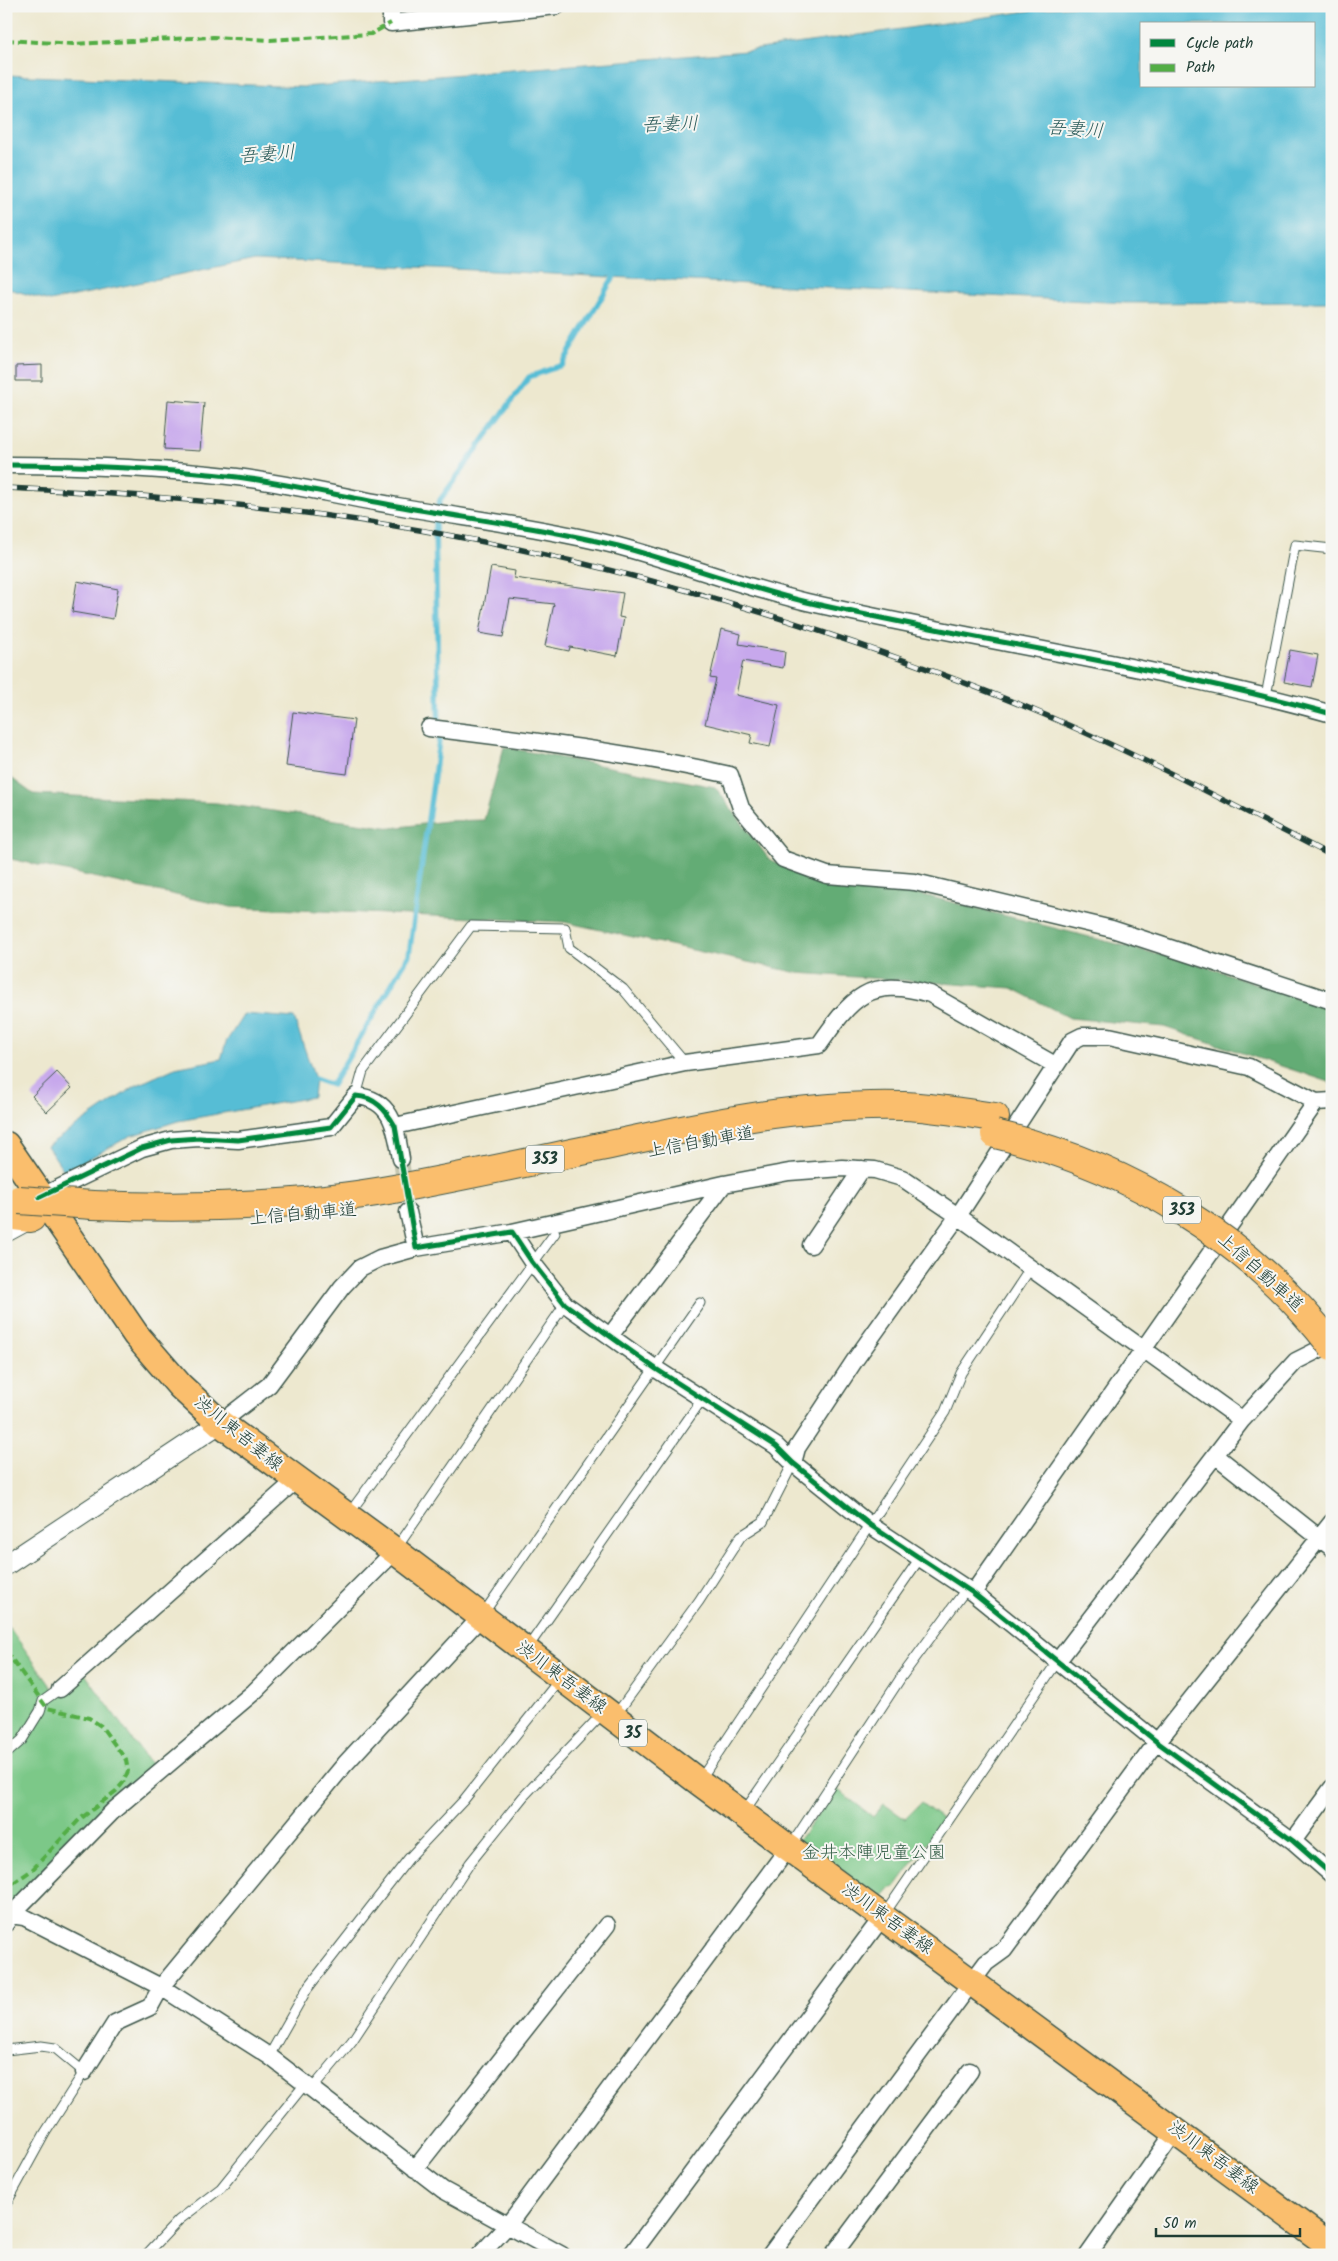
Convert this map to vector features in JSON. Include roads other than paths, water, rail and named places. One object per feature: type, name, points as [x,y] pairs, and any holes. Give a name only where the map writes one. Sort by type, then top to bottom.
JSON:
[{"type":"highway","name":"上信自動車道","points":[[6,1198],[160,1223],[239,1221],[394,1207],[721,1137],[822,1125],[912,1122],[1044,1129],[1085,1143],[1134,1164],[1213,1211],[1252,1241],[1287,1272],[1332,1321]]},
{"type":"highway","name":"上信自動車道","points":[[995,1126],[1141,1186],[1200,1221],[1249,1259],[1273,1281],[1332,1344]]},
{"type":"highway","name":"上信自動車道","points":[[6,1215],[93,1213]]},
{"type":"main road","name":"渋川東吾妻線","points":[[6,1145],[136,1335],[180,1386],[220,1423],[395,1552],[699,1782],[1176,2130],[1332,2247]]},
{"type":"street","points":[[391,6],[391,23],[557,6]]},
{"type":"street","points":[[6,466],[97,465],[238,478],[536,527],[620,547],[752,588],[805,602],[969,638],[1106,662],[1266,696],[1332,714]]},
{"type":"street","points":[[429,728],[532,740],[688,766],[730,775],[741,808],[783,859],[827,875],[915,882],[1112,929],[1332,1001]]},
{"type":"street","points":[[395,1126],[685,1063],[819,1044],[854,999],[867,992],[889,988],[912,989],[930,994],[1055,1064]]},
{"type":"street","points":[[793,1463],[796,1448],[958,1216],[1055,1064],[1072,1041],[1082,1036],[1109,1036],[1249,1066],[1324,1101],[1142,1348],[970,1591]]},
{"type":"street","points":[[46,1205],[142,1148],[171,1140],[199,1138],[238,1140],[331,1127],[356,1096],[365,1097],[381,1106],[395,1126],[401,1160]]},
{"type":"street","points":[[6,1565],[220,1423],[269,1386],[342,1287],[360,1268],[380,1258],[416,1248],[512,1232],[724,1184],[789,1172],[842,1168],[862,1169],[874,1170],[902,1178],[958,1216],[1242,1420]]},
{"type":"street","points":[[811,1245],[862,1169]]},
{"type":"street","points":[[610,1336],[724,1184]]},
{"type":"street","points":[[408,1212],[416,1248]]},
{"type":"street","points":[[512,1232],[532,1262],[566,1304],[656,1369],[776,1446],[793,1463],[870,1525],[970,1591],[1157,1742],[1293,1841],[1332,1875]]},
{"type":"street","points":[[1056,1662],[1242,1420],[1296,1361],[1332,1344]]},
{"type":"street","points":[[1215,1455],[1326,1543]]},
{"type":"street","points":[[60,1689],[296,1480]]},
{"type":"street","points":[[770,2255],[972,1981],[986,1963],[1004,1950],[1157,1742],[1326,1543],[1332,1522]]},
{"type":"street","points":[[8,1917],[114,1810],[254,1692],[395,1552]]},
{"type":"street","points":[[84,2072],[115,2024],[150,2007],[161,1987],[345,1764],[480,1618]]},
{"type":"street","points":[[1293,1841],[1332,1788]]},
{"type":"street","points":[[480,2255],[508,2225],[789,1847]]},
{"type":"street","points":[[631,2255],[883,1916]]},
{"type":"street","points":[[8,1917],[24,1917],[161,1987],[269,2056],[444,2190],[562,2255]]},
{"type":"street","points":[[415,2169],[607,1925]]},
{"type":"street","points":[[833,2255],[970,2071]]},
{"type":"street","points":[[1088,2255],[1176,2130]]},
{"type":"lane","points":[[1266,696],[1295,545],[1332,549]]},
{"type":"lane","points":[[356,1096],[363,1071],[471,926],[565,928],[569,948],[623,989],[685,1063]]},
{"type":"lane","points":[[6,1238],[46,1205]]},
{"type":"lane","points":[[347,1518],[555,1233]]},
{"type":"lane","points":[[699,1782],[944,1412],[961,1373],[1030,1269]]},
{"type":"lane","points":[[480,1618],[656,1369],[700,1303]]},
{"type":"lane","points":[[395,1552],[566,1304]]},
{"type":"lane","points":[[525,1651],[703,1398]]},
{"type":"lane","points":[[146,2255],[179,2220],[221,2188],[352,2041],[470,1863],[523,1797],[609,1715],[699,1601],[741,1536],[763,1522],[793,1463]]},
{"type":"lane","points":[[743,1813],[920,1558]]},
{"type":"lane","points":[[789,1847],[902,1676],[970,1591]]},
{"type":"lane","points":[[883,1916],[1056,1662]]},
{"type":"lane","points":[[269,2056],[307,1989],[409,1858],[463,1801],[561,1678]]},
{"type":"lane","points":[[6,1754],[22,1740],[40,1711],[43,1701],[60,1689]]},
{"type":"lane","points":[[6,2050],[41,2046],[55,2048],[84,2072],[45,2133],[6,2204]]},
{"type":"water","name":"吾妻川","points":[[1082,6],[1332,6],[1332,302],[1126,303],[255,259],[50,301],[6,288],[6,75],[303,87],[746,51],[1050,8]]},
{"type":"water","points":[[244,1014],[294,1018],[315,1079],[313,1097],[178,1121],[130,1136],[65,1172],[47,1146],[135,1086],[175,1068],[221,1059],[226,1042]]},
{"type":"waterway","points":[[315,1079],[332,1085],[409,955],[439,741],[435,523],[440,500],[529,377],[562,365],[617,271]]},
{"type":"tunnel","points":[[401,1159],[408,1212]]},
{"type":"railway","points":[[6,488],[135,495],[199,501],[391,525],[518,549],[649,580],[714,598],[906,661],[1031,709],[1145,761],[1332,856]]},
{"type":"park label","name":"金井本陣児童公園","points":[[874,1853]]}]
